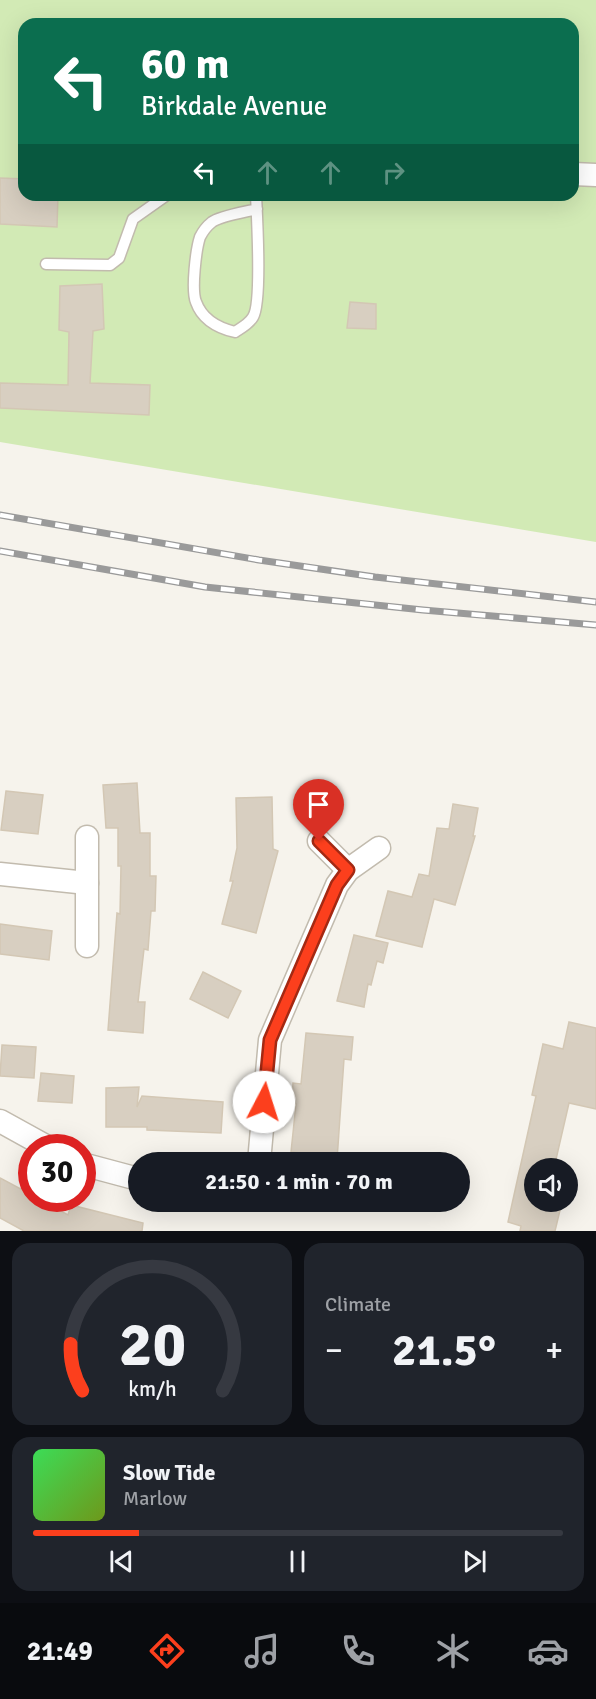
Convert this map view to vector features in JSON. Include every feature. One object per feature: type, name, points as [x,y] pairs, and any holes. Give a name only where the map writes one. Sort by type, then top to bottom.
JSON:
[{"type":"street","points":[[579,174],[596,175]]},
{"type":"street","points":[[87,837],[87,946]]},
{"type":"street","points":[[319,841],[348,870]]},
{"type":"street","points":[[260,1152],[270,1040],[337,885],[348,870],[379,848]]},
{"type":"street","points":[[0,874],[87,884]]},
{"type":"street","points":[[0,1121],[24,1134]]},
{"type":"street","points":[[96,1168],[128,1176]]},
{"type":"lane","points":[[46,264],[110,265],[119,258],[133,219],[158,201]]},
{"type":"lane","points":[[256,201],[257,209],[258,306],[253,318],[235,332],[220,329],[206,317],[195,301],[194,282],[199,240],[213,221],[257,209]]},
{"type":"green space","points":[[0,0],[596,0],[596,542],[0,442]]},
{"type":"building","points":[[0,178],[18,179],[18,201],[58,201],[57,227],[0,224]]},
{"type":"building","points":[[102,284],[104,329],[93,331],[90,383],[150,385],[149,415],[0,408],[0,383],[68,385],[69,332],[59,330],[60,286]]},
{"type":"building","points":[[350,302],[376,304],[376,329],[347,328]]},
{"type":"building","points":[[137,783],[140,833],[150,833],[150,876],[156,876],[155,911],[151,911],[148,950],[144,949],[138,1002],[145,1002],[143,1033],[108,1030],[117,913],[120,914],[121,866],[118,866],[118,828],[106,828],[103,785]]},
{"type":"building","points":[[6,791],[43,795],[38,834],[1,830]]},
{"type":"building","points":[[272,797],[273,849],[278,851],[256,933],[222,924],[233,881],[230,881],[237,848],[236,798]]},
{"type":"building","points":[[453,804],[478,808],[473,836],[475,836],[455,905],[434,899],[422,947],[376,936],[388,891],[412,897],[419,874],[429,876],[437,828],[449,829]]},
{"type":"building","points":[[0,924],[52,931],[49,960],[0,954]]},
{"type":"building","points":[[354,935],[388,943],[383,963],[377,961],[371,985],[368,984],[364,1007],[337,1001]]},
{"type":"building","points":[[203,972],[241,991],[228,1018],[190,999]]},
{"type":"building","points":[[569,1022],[596,1028],[596,1109],[569,1103],[556,1158],[524,1158],[524,1212],[560,1212],[555,1231],[520,1231],[521,1226],[508,1222],[536,1096],[532,1095],[543,1044],[563,1049]]},
{"type":"building","points":[[306,1033],[353,1037],[351,1060],[344,1059],[338,1152],[291,1152],[296,1104],[292,1104],[293,1083],[301,1084]]},
{"type":"building","points":[[2,1045],[36,1047],[34,1078],[0,1076]]},
{"type":"building","points":[[41,1073],[74,1076],[72,1103],[38,1101]]},
{"type":"building","points":[[139,1087],[137,1107],[142,1096],[223,1102],[221,1133],[147,1130],[147,1127],[106,1127],[106,1088]]},
{"type":"building","points":[[0,1178],[18,1188],[18,1212],[63,1212],[68,1215],[69,1212],[96,1211],[143,1223],[142,1231],[24,1231],[0,1218]]},
{"type":"railway","points":[[0,515],[259,560],[375,577],[596,602]]},
{"type":"railway","points":[[0,551],[205,587],[423,610],[596,625]]},
{"type":"route","points":[[264,1102],[270,1040],[337,885],[348,870],[319,841]]}]
